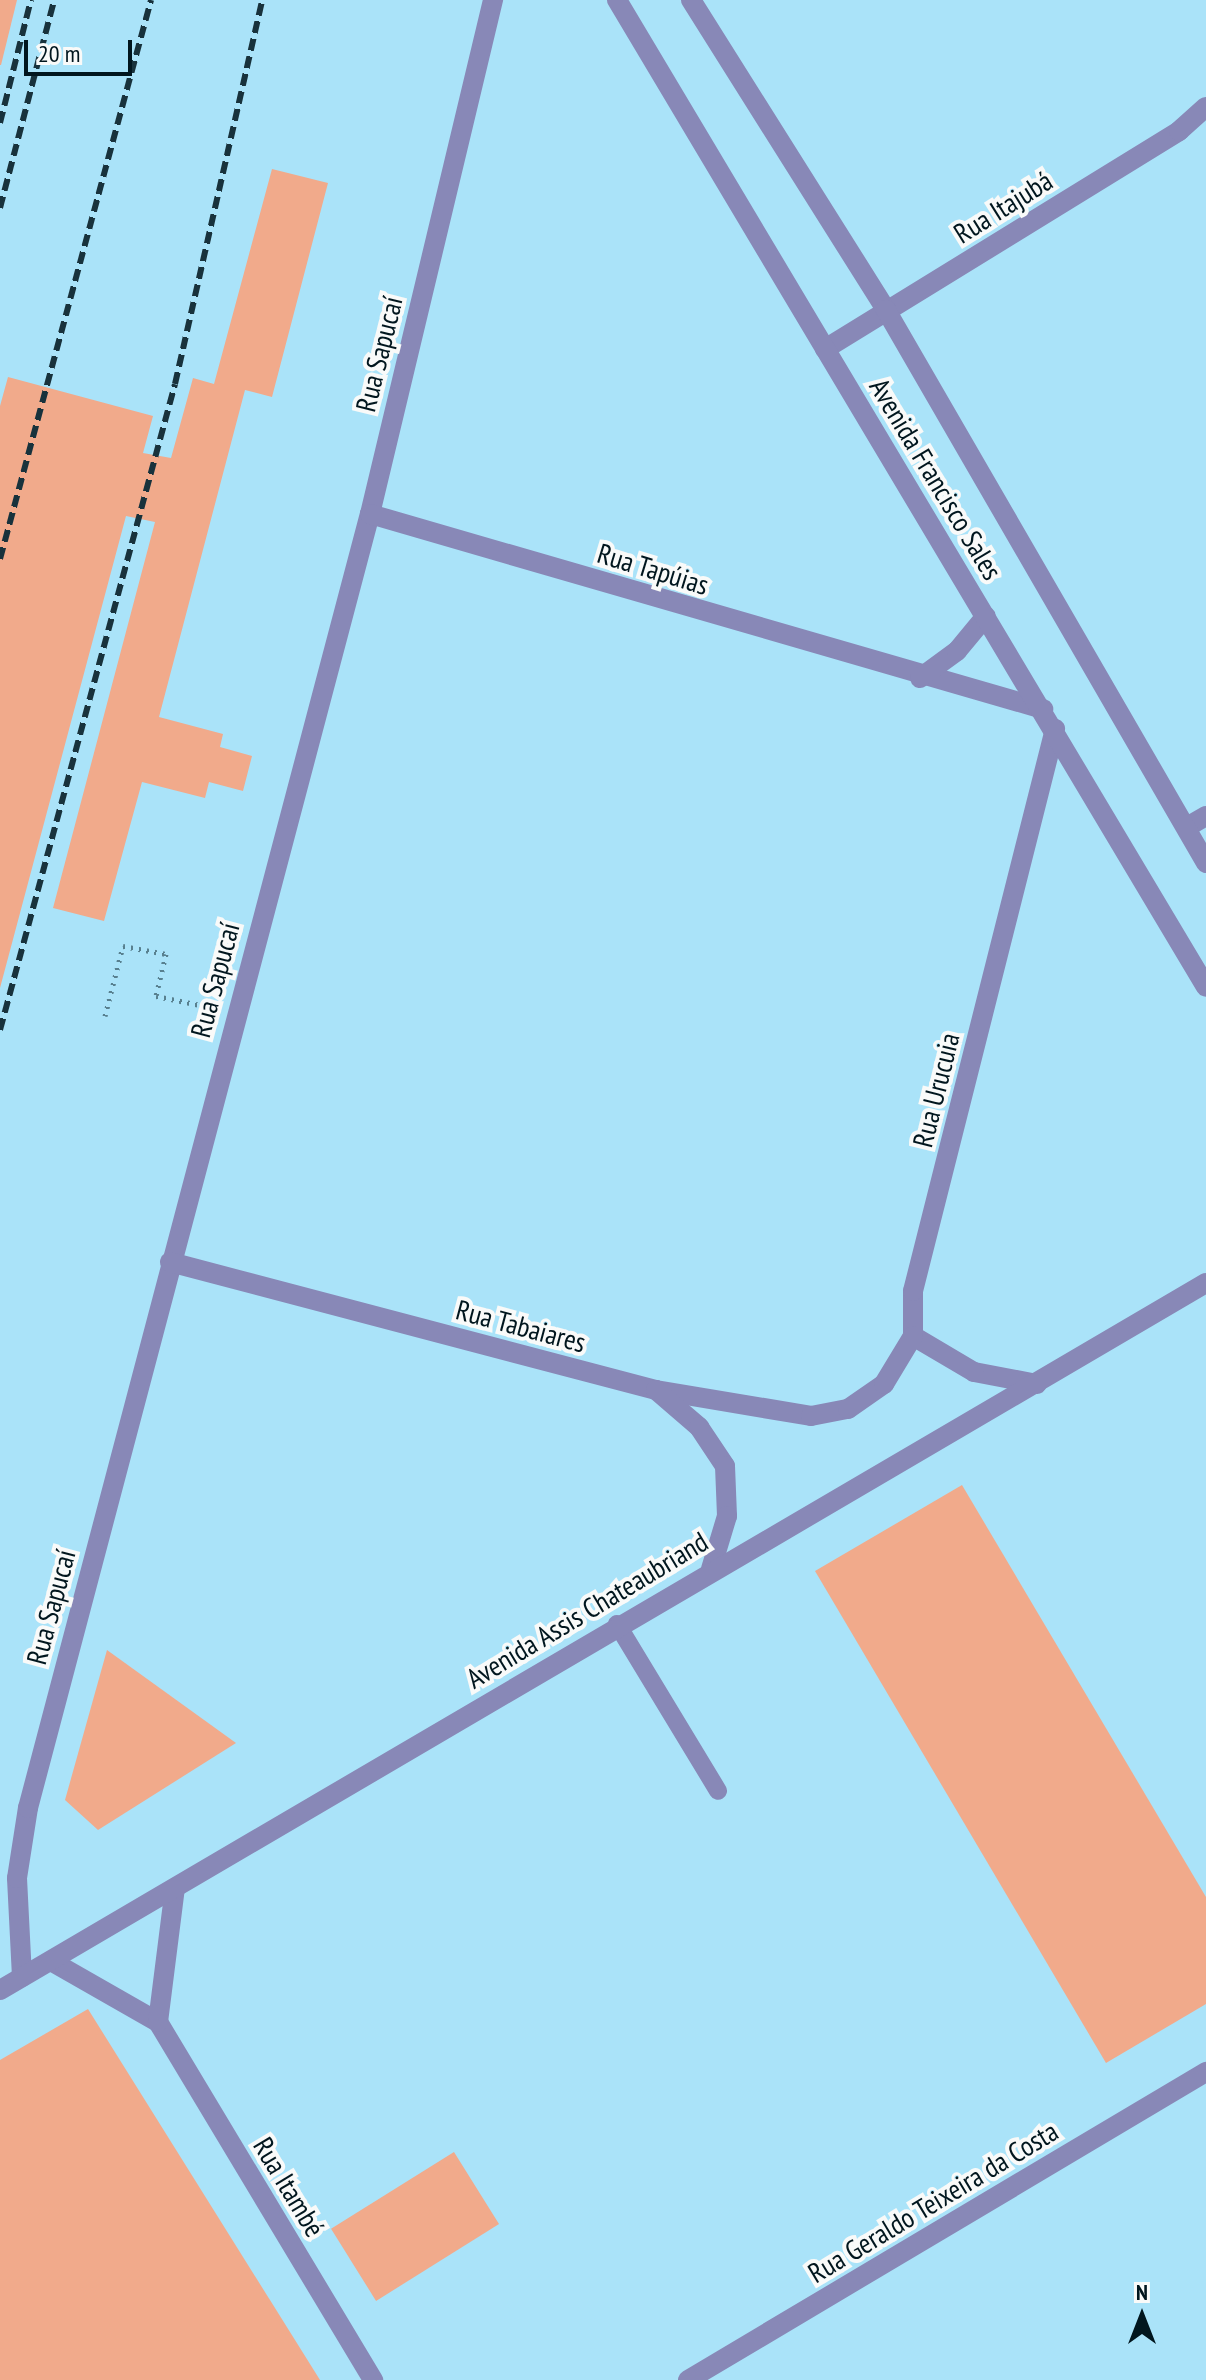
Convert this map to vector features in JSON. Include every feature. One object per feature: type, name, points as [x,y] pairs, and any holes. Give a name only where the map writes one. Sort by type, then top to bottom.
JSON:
[{"type":"street","name":"Rua Sapucaí","points":[[13,1982],[17,1878],[28,1808],[235,1012],[370,514],[493,0]]},
{"type":"street","name":"Avenida Francisco Sales","points":[[617,0],[1055,729],[1206,987]]},
{"type":"street","name":"Avenida Francisco Sales","points":[[691,0],[886,310],[1206,863]]},
{"type":"street","name":"Rua Itajubá","points":[[825,349],[1179,131],[1206,107]]},
{"type":"street","name":"Rua Tapúias","points":[[370,514],[920,678],[1043,709]]},
{"type":"street","points":[[920,678],[957,651],[986,616]]},
{"type":"street","name":"Rua Urucuia","points":[[913,1336],[913,1291],[1055,729]]},
{"type":"street","points":[[1187,827],[1206,816]]},
{"type":"street","name":"Rua Tabaiares","points":[[170,1262],[656,1390],[699,1427],[725,1466],[727,1516],[711,1569]]},
{"type":"street","name":"Avenida Assis Chateaubriand","points":[[13,1982],[617,1624],[1037,1384],[1206,1283]]},
{"type":"street","points":[[656,1390],[811,1416],[848,1409],[884,1384],[913,1336],[974,1372],[1037,1384]]},
{"type":"street","points":[[158,2022],[175,1888]]},
{"type":"street","name":"Rua Itambé","points":[[51,1961],[158,2022],[373,2380]]},
{"type":"street","name":"Rua Geraldo Teixeira da Costa","points":[[688,2380],[1206,2072]]},
{"type":"lane","points":[[617,1624],[718,1791]]},
{"type":"path","points":[[105,1016],[123,946],[166,954],[156,996],[235,1012]]},
{"type":"building","points":[[0,0],[17,0],[1,65],[0,65]]},
{"type":"building","points":[[272,169],[328,183],[272,397],[245,390],[159,717],[223,734],[220,747],[252,756],[243,791],[209,782],[205,798],[142,782],[104,921],[53,908],[155,522],[126,516],[0,988],[0,406],[8,377],[153,416],[143,453],[171,458],[193,378],[214,384]]},
{"type":"building","points":[[962,1485],[1206,1897],[1206,2004],[1106,2063],[815,1571]]},
{"type":"building","points":[[107,1650],[236,1743],[98,1830],[65,1800]]},
{"type":"building","points":[[88,2009],[320,2380],[0,2380],[0,2060]]},
{"type":"building","points":[[454,2152],[499,2224],[376,2301],[331,2229]]},
{"type":"railway","points":[[0,123],[31,0]]},
{"type":"railway","points":[[0,208],[54,0]]},
{"type":"railway","points":[[0,559],[151,0]]},
{"type":"railway","points":[[0,1030],[175,384],[262,0]]}]
